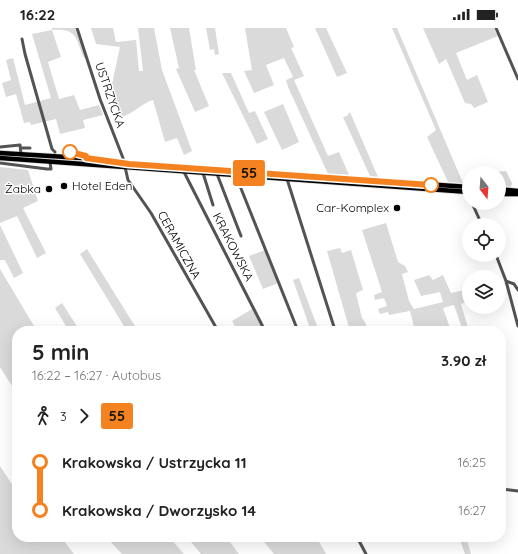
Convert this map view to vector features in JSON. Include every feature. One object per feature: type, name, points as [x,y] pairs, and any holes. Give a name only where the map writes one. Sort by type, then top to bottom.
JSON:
[{"type":"main road","points":[[0,153],[76,158],[125,166],[203,174],[462,191]]},
{"type":"main road","points":[[0,158],[462,190]]},
{"type":"main road","points":[[506,190],[518,191]]},
{"type":"main road","points":[[506,194],[518,194]]},
{"type":"street","name":"USTRZYCKA","points":[[77,28],[100,99],[125,166]]},
{"type":"street","points":[[496,28],[518,79]]},
{"type":"street","points":[[22,39],[52,149],[55,152]]},
{"type":"street","points":[[0,147],[20,145],[21,148],[30,148]]},
{"type":"street","points":[[21,148],[21,154]]},
{"type":"street","points":[[0,163],[51,169],[50,162]]},
{"type":"street","name":"CERAMICZNA","points":[[125,166],[130,182],[151,213],[215,326]]},
{"type":"street","name":"KRAKOWSKA","points":[[184,172],[262,326]]},
{"type":"street","points":[[203,174],[213,205]]},
{"type":"street","points":[[217,174],[241,236]]},
{"type":"street","points":[[238,176],[238,181],[296,326]]},
{"type":"street","points":[[287,179],[334,326]]},
{"type":"street","points":[[506,280],[514,284],[518,290]]},
{"type":"street","points":[[506,280],[518,326]]},
{"type":"street","points":[[506,490],[518,491]]},
{"type":"street","points":[[360,542],[366,554]]},
{"type":"shaded area","points":[[52,28],[75,28],[86,57],[84,58],[77,39],[71,32],[52,30]]},
{"type":"shaded area","points":[[91,28],[113,28],[116,42],[136,40],[139,71],[143,71],[138,28],[154,28],[162,70],[192,151],[184,155],[177,138],[165,142],[153,100],[129,114],[120,117],[112,84],[120,47],[96,44]]},
{"type":"shaded area","points":[[170,28],[189,28],[196,70],[194,70],[209,106],[195,112],[176,69],[179,68]]},
{"type":"shaded area","points":[[206,28],[215,28],[219,54],[215,55],[214,49],[210,50]]},
{"type":"shaded area","points":[[245,28],[286,28],[294,47],[291,48],[304,76],[294,80],[328,156],[339,152],[349,175],[328,174],[288,87],[286,80],[293,77],[284,58],[266,65],[274,85],[254,93],[244,71],[252,70]]},
{"type":"shaded area","points":[[315,28],[326,28],[347,73],[337,77]]},
{"type":"shaded area","points":[[392,28],[397,28],[462,183],[448,182],[427,137],[436,130]]},
{"type":"shaded area","points":[[423,28],[494,28],[498,36],[456,53],[467,80],[477,75],[488,102],[474,108],[471,104],[465,103],[446,59],[439,64]]},
{"type":"shaded area","points":[[52,30],[61,57],[48,62],[59,99],[74,95],[80,110],[99,105],[103,115],[83,120],[85,128],[60,134],[56,119],[31,125],[30,122],[24,123],[16,94],[6,97],[2,83],[11,80],[6,60],[13,58],[25,105],[51,98],[32,34]]},
{"type":"shaded area","points":[[222,73],[231,73],[249,113],[255,111],[268,139],[257,144]]},
{"type":"shaded area","points":[[283,104],[299,142],[282,150],[264,112]]},
{"type":"shaded area","points":[[350,112],[378,177],[370,176],[343,117],[347,116]]},
{"type":"shaded area","points":[[0,167],[28,170],[38,201],[23,208],[46,253],[37,258],[17,216],[0,223]]},
{"type":"shaded area","points":[[506,171],[512,183],[511,187],[506,186]]},
{"type":"shaded area","points":[[386,223],[398,262],[405,266],[408,272],[402,274],[409,301],[414,309],[443,302],[440,292],[421,296],[414,280],[429,275],[433,280],[443,275],[451,293],[462,291],[462,314],[464,314],[468,326],[461,326],[454,305],[443,308],[449,326],[414,326],[410,311],[389,315],[388,312],[380,314],[378,309],[387,306],[384,298],[375,300],[374,295],[382,292],[362,230]]},
{"type":"shaded area","points":[[0,225],[23,273],[14,278],[5,260],[0,260]]},
{"type":"shaded area","points":[[340,248],[342,253],[351,250],[363,290],[356,293],[362,318],[366,326],[349,326],[327,251]]},
{"type":"shaded area","points":[[87,249],[135,326],[124,326],[80,254]]},
{"type":"shaded area","points":[[265,250],[278,283],[263,289],[249,256]]},
{"type":"shaded area","points":[[0,269],[34,326],[12,326],[12,386],[0,367]]},
{"type":"shaded area","points":[[299,278],[317,326],[309,326],[293,280]]},
{"type":"shaded area","points":[[62,303],[77,326],[66,326],[55,308]]},
{"type":"shaded area","points":[[252,309],[261,326],[235,326],[232,321]]},
{"type":"shaded area","points":[[0,466],[12,484],[12,542],[65,542],[74,554],[0,554]]},
{"type":"shaded area","points":[[111,542],[173,542],[184,554],[122,554]]},
{"type":"shaded area","points":[[191,542],[230,542],[239,554],[201,554]]},
{"type":"shaded area","points":[[264,542],[319,542],[326,554],[274,554]]},
{"type":"shaded area","points":[[461,542],[467,542],[471,554],[465,554]]},
{"type":"bus line","name":"55","points":[[70,152],[78,153],[86,156],[86,158],[129,164],[431,185]]},
{"type":"place","name":"Hotel Eden","points":[[64,186]]},
{"type":"place","name":"Żabka","points":[[49,189]]},
{"type":"place","name":"Car-Komplex","points":[[397,208]]}]
